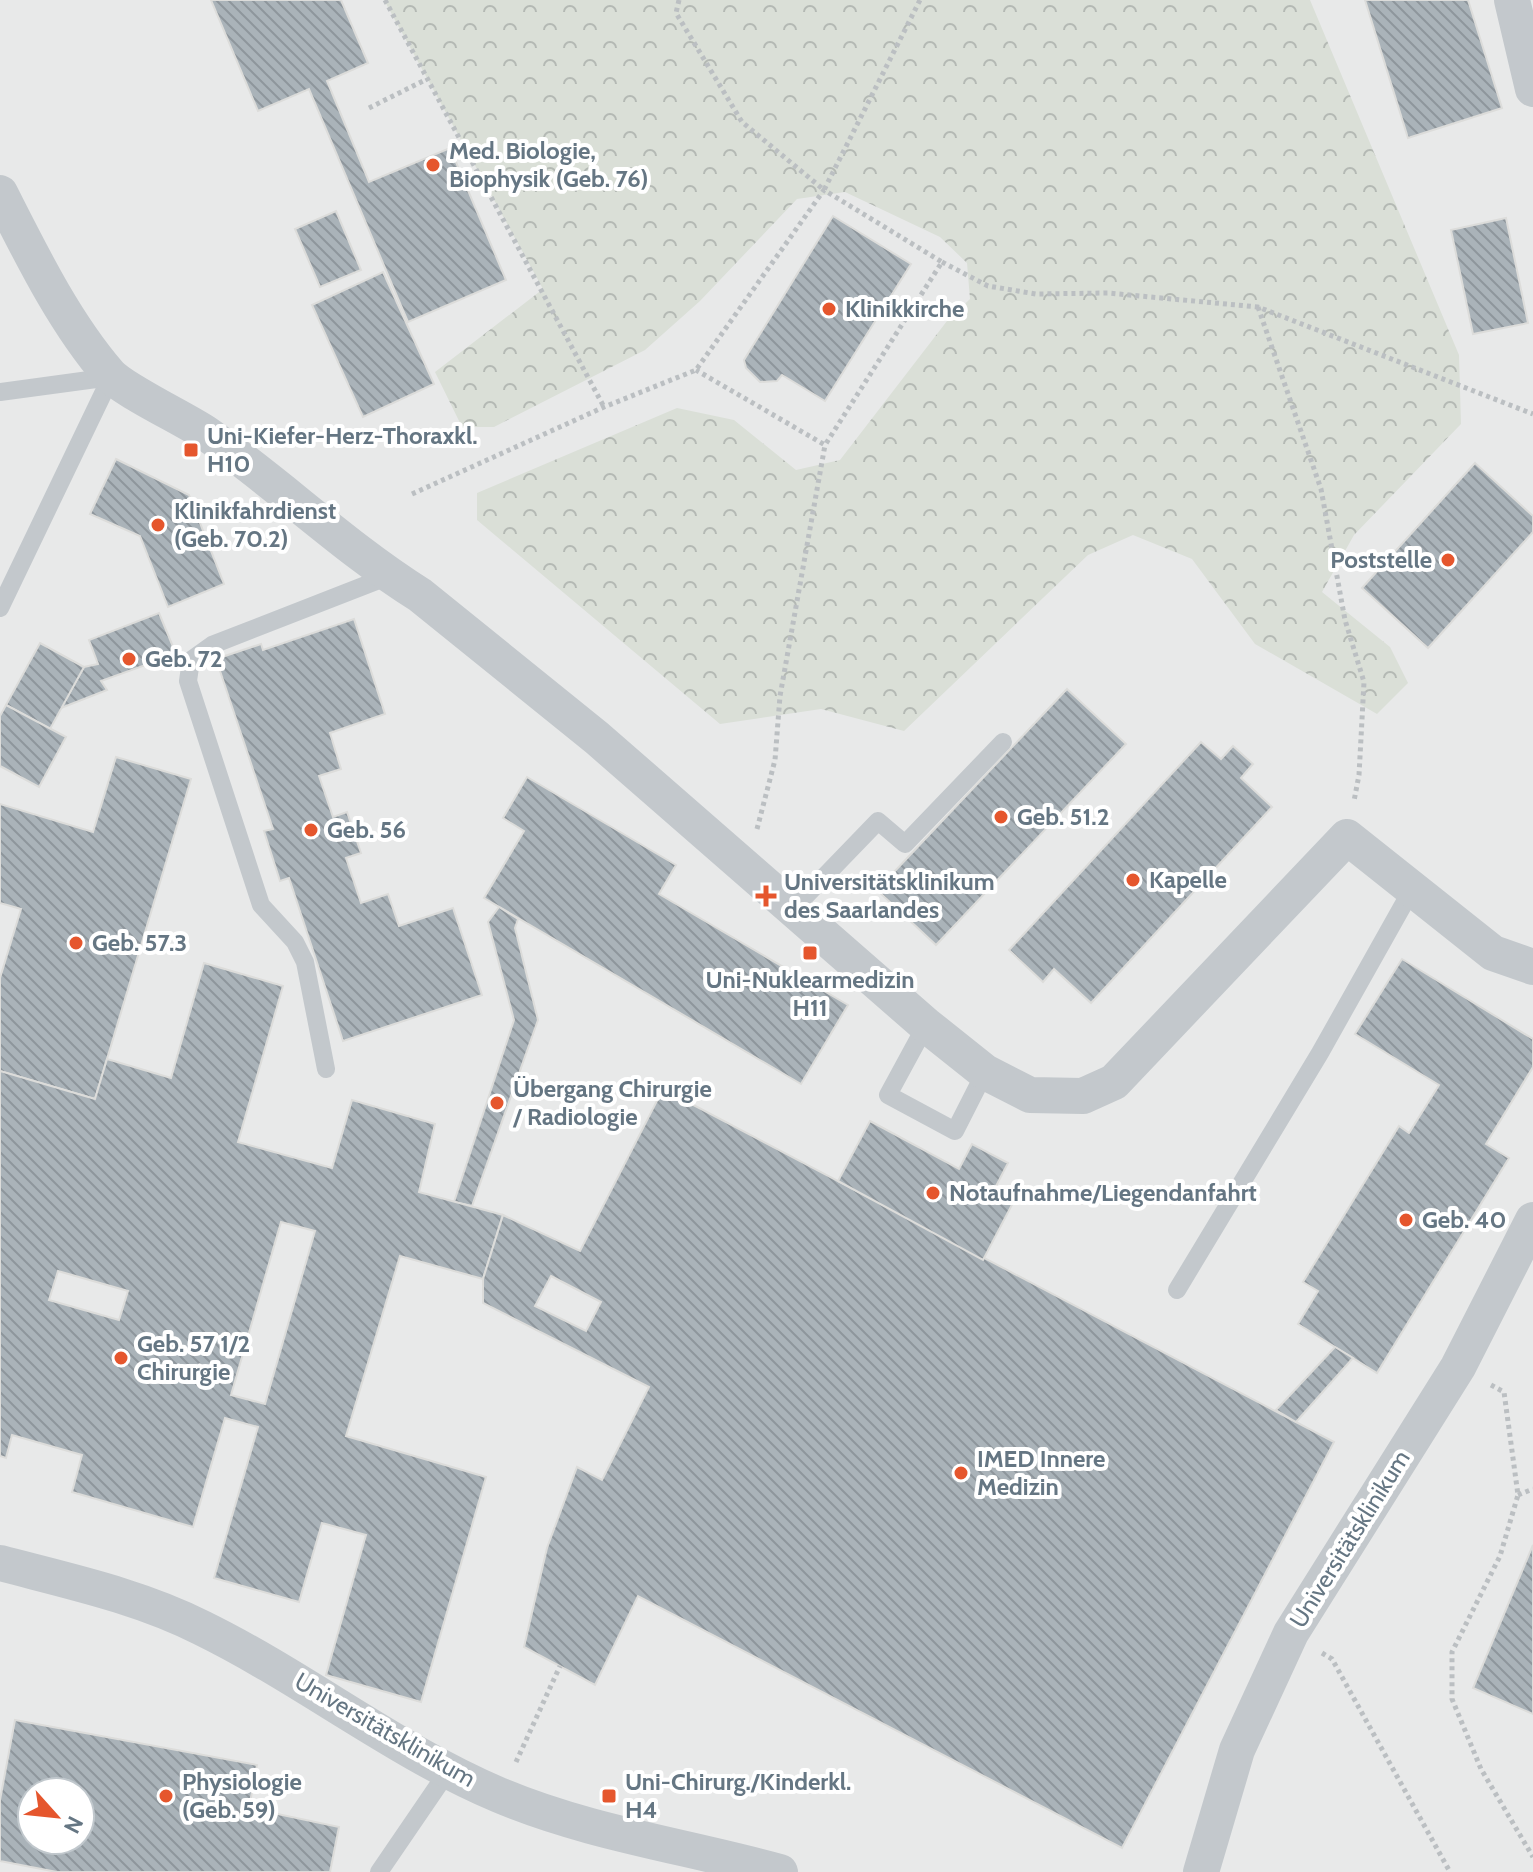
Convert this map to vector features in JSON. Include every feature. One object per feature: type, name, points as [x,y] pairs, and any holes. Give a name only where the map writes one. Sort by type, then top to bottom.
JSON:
[{"type":"street","points":[[1512,0],[1533,89]]},
{"type":"street","points":[[0,193],[40,272],[111,377],[188,421],[234,453],[389,576],[420,595],[597,738],[914,1014],[985,1072],[1030,1095],[1083,1096],[1114,1082],[1347,837],[1411,891],[1493,953],[1533,967]]},
{"type":"street","name":"Universitätsklinikum","points":[[1201,1872],[1237,1750],[1291,1633],[1458,1367],[1533,1220]]},
{"type":"street","name":"Universitätsklinikum","points":[[0,1563],[103,1590],[200,1626],[291,1676],[448,1771],[500,1795],[625,1837],[759,1870]]},
{"type":"lane","points":[[0,392],[111,377]]},
{"type":"lane","points":[[0,608],[111,377]]},
{"type":"lane","points":[[326,1069],[305,962],[295,942],[261,905],[188,681],[191,660],[212,645],[389,576]]},
{"type":"lane","points":[[794,908],[878,821],[905,844],[1003,742]]},
{"type":"lane","points":[[1177,1290],[1320,1053],[1411,891]]},
{"type":"lane","points":[[914,1014],[888,1095],[955,1131],[985,1072]]},
{"type":"lane","points":[[379,1872],[448,1771]]},
{"type":"path","points":[[385,0],[425,80],[515,236],[604,407]]},
{"type":"path","points":[[679,0],[676,13],[742,122],[824,190],[942,262],[988,286],[1036,294],[1108,293],[1258,307],[1533,414]]},
{"type":"path","points":[[412,494],[604,407],[696,370],[824,190],[920,0]]},
{"type":"path","points":[[369,108],[425,80]]},
{"type":"path","points":[[747,867],[775,760],[780,696],[825,445],[942,262]]},
{"type":"path","points":[[1258,307],[1321,489],[1345,620],[1364,682],[1359,775],[1347,837]]},
{"type":"path","points":[[696,370],[825,445]]},
{"type":"path","points":[[1458,1367],[1504,1392],[1518,1495],[1500,1556],[1452,1652],[1452,1699],[1481,1769],[1533,1857]]},
{"type":"path","points":[[1518,1495],[1533,1489]]},
{"type":"path","points":[[1291,1633],[1332,1659],[1450,1872]]},
{"type":"path","points":[[500,1795],[560,1666]]},
{"type":"shaded area","name":"Universitätsklinikum des Saarlandes","points":[[0,0],[1533,0],[1533,1872],[0,1872]]},
{"type":"green space","points":[[384,0],[1310,0],[1459,355],[1461,424],[1354,535],[1322,592],[1390,647],[1408,683],[1377,714],[1255,644],[1192,559],[1133,535],[1088,555],[904,731],[821,709],[720,724],[477,520],[477,493],[677,408],[734,420],[796,470],[840,460],[947,321],[970,299],[967,263],[940,237],[845,192],[797,199],[700,301],[645,350],[494,427],[462,427],[435,372],[543,289]]},
{"type":"building","name":"Med. Biologie, Biophysik (Geb. 76)","points":[[211,0],[341,0],[368,63],[327,81],[369,182],[450,148],[506,280],[408,322],[309,89],[258,111]]},
{"type":"building","points":[[1365,0],[1468,0],[1502,108],[1408,138]]},
{"type":"building","points":[[336,211],[361,270],[320,287],[295,229]]},
{"type":"building","name":"Klinikkirche","points":[[833,216],[911,264],[825,401],[782,375],[777,381],[760,382],[746,368],[744,360]]},
{"type":"building","points":[[1506,218],[1528,323],[1473,334],[1451,230]]},
{"type":"building","points":[[383,272],[434,384],[363,417],[312,305]]},
{"type":"building","name":"Klinikfahrdienst (Geb. 70.2)","points":[[116,459],[189,495],[224,584],[168,607],[140,536],[90,514]]},
{"type":"building","name":"Poststelle","points":[[1475,463],[1533,516],[1533,532],[1428,648],[1362,588]]},
{"type":"building","name":"Geb. 72","points":[[159,613],[176,654],[101,681],[107,690],[61,708],[84,667],[98,664],[89,640]]},
{"type":"building","name":"Geb. 56","points":[[354,619],[385,714],[330,733],[341,769],[319,776],[333,817],[347,812],[361,853],[346,858],[361,903],[388,894],[399,926],[453,908],[482,995],[343,1041],[289,878],[280,881],[264,831],[273,829],[216,659],[261,644],[263,650]]},
{"type":"building","points":[[40,643],[84,667],[50,729],[6,705]]},
{"type":"building","name":"Geb. 51.2","points":[[1067,689],[1126,744],[936,945],[877,890]]},
{"type":"building","points":[[6,705],[66,737],[39,787],[0,766],[0,716]]},
{"type":"building","points":[[1201,742],[1221,759],[1233,746],[1253,764],[1241,778],[1272,807],[1091,1003],[1054,969],[1043,982],[1009,950]]},
{"type":"building","name":"Geb. 57.3","points":[[116,757],[191,779],[95,1099],[0,1071],[0,978],[21,909],[0,903],[0,804],[93,832]]},
{"type":"building","points":[[527,777],[676,865],[659,894],[848,1005],[801,1084],[484,898],[524,831],[503,818]]},
{"type":"building","name":"Übergang Chirurgie / Radiologie","points":[[499,907],[518,919],[515,928],[538,1020],[472,1206],[454,1202],[514,1020],[488,922]]},
{"type":"building","name":"Geb. 40","points":[[1402,959],[1533,1039],[1533,1067],[1486,1144],[1509,1158],[1377,1373],[1298,1324],[1318,1291],[1303,1282],[1399,1126],[1409,1133],[1439,1085],[1355,1034]]},
{"type":"building","name":"Geb. 57 1/2 Chirurgie","points":[[204,963],[283,986],[238,1142],[332,1168],[352,1100],[435,1124],[419,1192],[503,1215],[483,1279],[400,1256],[346,1436],[486,1477],[421,1702],[326,1675],[366,1535],[322,1523],[299,1602],[214,1578],[258,1427],[225,1418],[193,1527],[72,1492],[82,1455],[12,1435],[6,1458],[0,1456],[0,1071],[95,1099],[107,1059],[171,1078]],"holes":[[[281,1222],[315,1231],[265,1404],[231,1395]],[[58,1271],[128,1291],[119,1320],[49,1300]]]},
{"type":"building","name":"IMED Innere Medizin","points":[[663,1089],[1334,1442],[1122,1848],[638,1596],[595,1685],[524,1647],[547,1548],[577,1467],[602,1480],[649,1387],[483,1303],[483,1279],[503,1215],[580,1251]],"holes":[[[551,1276],[601,1302],[586,1331],[535,1306]]]},
{"type":"building","name":"Notaufnahme/Liegendanfahrt","points":[[870,1121],[959,1169],[972,1144],[1008,1163],[995,1188],[1015,1199],[983,1260],[838,1181]]},
{"type":"building","points":[[1335,1347],[1353,1358],[1296,1422],[1276,1410]]},
{"type":"building","points":[[1533,1545],[1533,1714],[1473,1688]]},
{"type":"building","name":"Physiologie (Geb. 59)","points":[[15,1720],[257,1765],[249,1808],[339,1827],[330,1872],[57,1872],[0,1861],[0,1800]]},
{"type":"place","name":"Med. Biologie, Biophysik (Geb. 76)","points":[[433,165]]},
{"type":"place","name":"Klinikkirche","points":[[829,309]]},
{"type":"place","name":"Uni-Kiefer-Herz-Thoraxkl. H10","points":[[191,450]]},
{"type":"place","name":"Klinikfahrdienst (Geb. 70.2)","points":[[158,525]]},
{"type":"place","name":"Poststelle","points":[[1448,560]]},
{"type":"place","name":"Geb. 72","points":[[129,659]]},
{"type":"place","name":"Geb. 51.2","points":[[1001,817]]},
{"type":"place","name":"Geb. 56","points":[[311,830]]},
{"type":"place","name":"Kapelle","points":[[1133,880]]},
{"type":"place","name":"Universitätsklinikum des Saarlandes","points":[[766,896]]},
{"type":"place","name":"Geb. 57.3","points":[[76,943]]},
{"type":"place","name":"Uni-Nuklearmedizin H11","points":[[810,953]]},
{"type":"place","name":"Übergang Chirurgie / Radiologie","points":[[497,1103]]},
{"type":"place","name":"Notaufnahme/Liegendanfahrt","points":[[933,1193]]},
{"type":"place","name":"Geb. 40","points":[[1406,1220]]},
{"type":"place","name":"Geb. 57 1/2 Chirurgie","points":[[121,1358]]},
{"type":"place","name":"IMED Innere Medizin","points":[[961,1473]]},
{"type":"place","name":"Physiologie (Geb. 59)","points":[[166,1796]]},
{"type":"place","name":"Uni-Chirurg./Kinderkl. H4","points":[[609,1796]]}]
